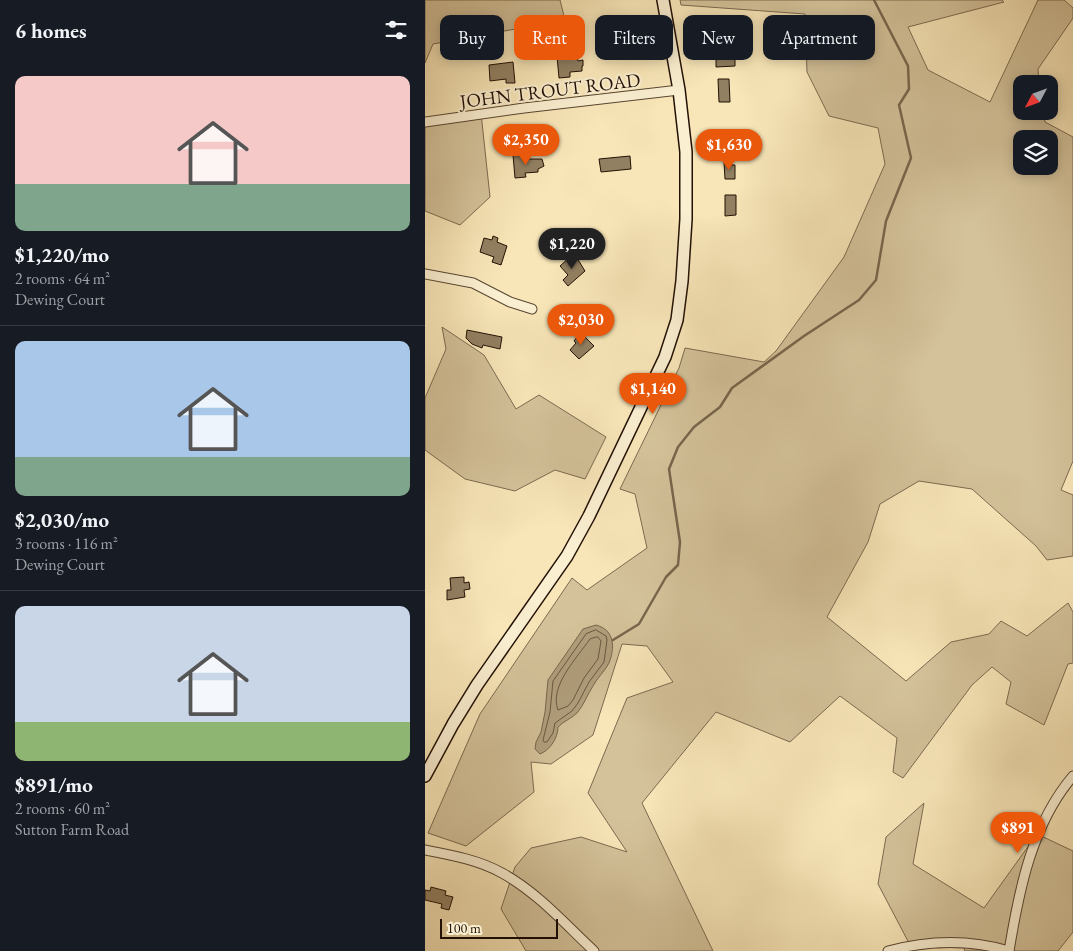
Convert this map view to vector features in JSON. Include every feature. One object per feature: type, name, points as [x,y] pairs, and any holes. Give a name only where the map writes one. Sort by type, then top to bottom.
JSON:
[{"type":"main road","points":[[425,776],[477,685],[567,556],[589,516],[665,357],[677,320],[683,281],[686,219],[686,152],[679,90],[663,0]]},
{"type":"street","name":"JOHN TROUT ROAD","points":[[425,122],[524,108],[679,90]]},
{"type":"street","points":[[425,274],[473,283],[510,302],[532,309]]},
{"type":"street","points":[[888,951],[946,941],[980,944],[1009,951],[1022,885],[1033,847],[1051,809],[1073,776]]},
{"type":"street","points":[[425,850],[459,857],[503,873],[543,903],[593,951]]},
{"type":"shaded area","points":[[425,0],[560,0],[564,15],[514,15],[514,29],[504,31],[504,15],[440,15],[440,43],[433,44],[425,63]]},
{"type":"shaded area","points":[[680,0],[1002,0],[1004,2],[908,27],[928,70],[990,102],[1038,0],[1064,0],[1073,8],[1073,18],[1038,69],[1038,75],[1013,75],[1013,120],[1045,120],[1045,122],[1073,137],[1073,461],[1061,490],[1073,495],[1073,556],[1047,560],[1036,546],[972,489],[919,481],[880,504],[868,542],[827,617],[906,681],[951,642],[989,634],[1001,621],[1027,636],[1068,603],[1073,612],[1073,663],[1068,664],[1044,725],[1006,704],[1011,682],[992,667],[972,685],[903,778],[893,772],[897,738],[840,696],[790,742],[716,712],[642,803],[713,951],[526,951],[501,909],[515,867],[531,848],[581,837],[627,852],[588,793],[627,698],[673,682],[647,646],[622,644],[593,735],[551,764],[531,762],[534,792],[466,846],[428,833],[480,714],[572,578],[587,590],[647,548],[635,494],[620,489],[679,368],[685,348],[764,362],[776,351],[844,257],[885,164],[878,128],[829,116],[807,72],[807,60],[875,60],[875,15],[805,14],[681,5]]},
{"type":"shaded area","points":[[481,113],[490,197],[460,225],[425,211],[425,120]]},
{"type":"shaded area","points":[[442,327],[484,355],[516,409],[539,395],[606,437],[585,479],[555,470],[515,491],[465,479],[425,450],[425,398],[446,349]]},
{"type":"shaded area","points":[[924,803],[913,864],[984,908],[1037,834],[1073,851],[1073,932],[1058,951],[965,951],[962,943],[910,945],[878,884],[886,837]]},
{"type":"water","points":[[596,625],[607,631],[612,640],[613,646],[609,663],[579,710],[558,727],[553,743],[540,754],[535,749],[545,712],[548,680],[583,629]]},
{"type":"building","points":[[557,60],[583,60],[582,71],[570,72],[570,77],[559,78]]},
{"type":"building","points":[[716,60],[735,60],[735,66],[716,67]]},
{"type":"building","points":[[513,62],[515,83],[506,83],[506,79],[490,81],[489,65]]},
{"type":"building","points":[[718,79],[729,79],[730,102],[719,102]]},
{"type":"building","points":[[523,154],[523,159],[542,159],[544,166],[538,169],[538,172],[525,173],[526,177],[515,178],[513,155]]},
{"type":"building","points":[[630,156],[631,169],[601,172],[599,159]]},
{"type":"building","points":[[724,162],[729,162],[729,165],[735,165],[735,179],[725,179]]},
{"type":"building","points":[[725,195],[736,195],[736,215],[725,216]]},
{"type":"building","points":[[493,236],[498,238],[497,242],[507,246],[501,265],[492,262],[494,257],[480,252],[484,238],[492,240]]},
{"type":"building","points":[[570,257],[574,261],[577,258],[585,271],[568,286],[563,280],[568,275],[560,266]]},
{"type":"building","points":[[467,330],[502,337],[500,349],[483,345],[482,348],[472,344],[466,338]]},
{"type":"building","points":[[578,330],[594,346],[579,359],[570,350],[576,343],[574,341],[578,336],[575,333]]},
{"type":"building","points":[[464,577],[464,583],[469,582],[470,589],[464,590],[465,597],[447,600],[447,590],[451,590],[450,578]]},
{"type":"building","points":[[431,887],[446,891],[445,895],[453,897],[449,910],[441,908],[442,904],[425,900],[425,890],[430,891]]},
{"type":"waterway","points":[[613,640],[639,624],[666,577],[678,565],[680,542],[669,469],[678,447],[694,427],[720,407],[732,388],[804,336],[859,300],[876,280],[886,221],[911,158],[899,105],[909,89],[908,66],[874,0]]}]
